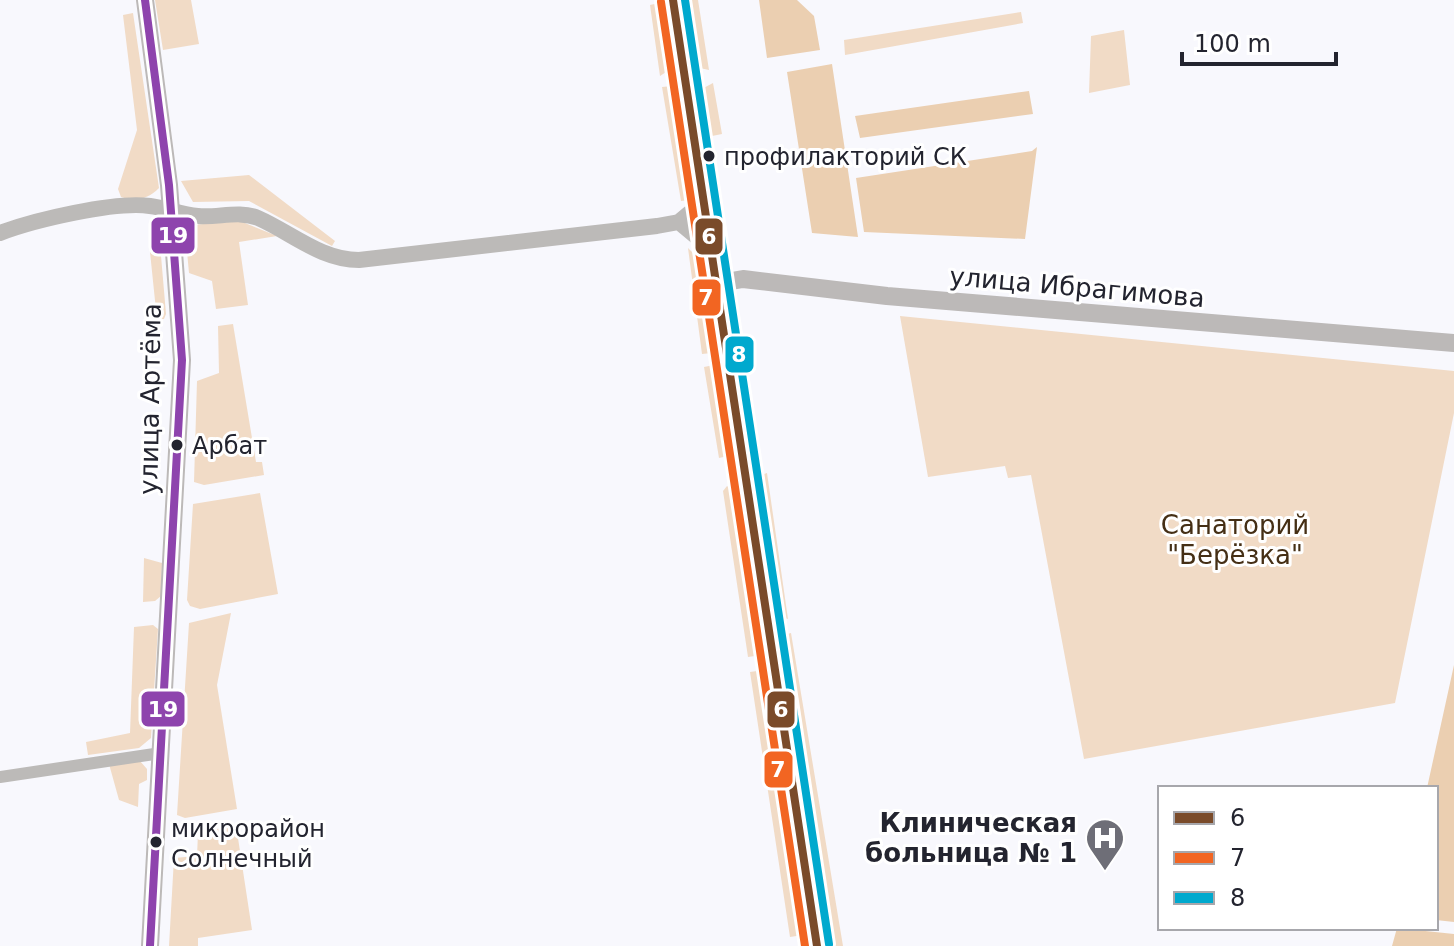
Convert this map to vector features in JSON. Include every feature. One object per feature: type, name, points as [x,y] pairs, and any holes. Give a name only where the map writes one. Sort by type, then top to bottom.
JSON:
[{"type":"main road","name":"улица Артёма","points":[[145,0],[171,211],[182,360],[150,946]]},
{"type":"main road","points":[[673,0],[817,946]]},
{"type":"main road","points":[[709,247],[743,279]]},
{"type":"main road","name":"улица Ибрагимова","points":[[714,284],[743,279],[887,296],[1454,343]]},
{"type":"street","points":[[0,233],[39,220],[134,205],[200,216],[239,214],[256,217],[341,260],[679,222],[703,202]]},
{"type":"street","points":[[679,222],[709,247]]},
{"type":"street","points":[[0,777],[161,753]]},
{"type":"green space","points":[[155,0],[191,0],[199,44],[163,50]]},
{"type":"green space","points":[[685,0],[698,0],[709,70],[695,67]]},
{"type":"green space","points":[[659,3],[669,70],[660,76],[650,5]]},
{"type":"green space","points":[[1021,12],[1023,23],[845,55],[844,40]]},
{"type":"green space","points":[[133,13],[159,188],[151,195],[137,199],[121,197],[118,189],[137,130],[123,15]]},
{"type":"green space","points":[[1124,30],[1130,85],[1089,93],[1091,36]]},
{"type":"green space","points":[[713,83],[722,134],[707,137],[698,91]]},
{"type":"green space","points":[[672,86],[690,200],[681,201],[662,87]]},
{"type":"green space","points":[[249,175],[335,241],[332,246],[249,201],[193,202],[181,181]]},
{"type":"green space","points":[[240,221],[277,236],[239,242],[248,305],[216,309],[212,281],[189,273],[185,230],[191,225]]},
{"type":"green space","points":[[160,244],[166,314],[164,319],[157,320],[150,252]]},
{"type":"green space","points":[[688,248],[698,258],[712,353],[702,354]]},
{"type":"green space","name":"Санаторий \"Берёзка\"","points":[[900,316],[1454,371],[1454,413],[1395,703],[1084,759],[1031,475],[1008,478],[1005,466],[928,477]]},
{"type":"green space","points":[[233,324],[256,462],[262,462],[264,475],[204,485],[194,482],[197,381],[219,373],[218,326]]},
{"type":"green space","points":[[714,365],[728,456],[719,458],[704,367]]},
{"type":"green space","points":[[767,473],[788,619],[777,616],[756,477]]},
{"type":"green space","points":[[727,486],[736,493],[762,655],[748,657],[723,491]]},
{"type":"green space","points":[[260,493],[278,594],[200,609],[190,606],[187,600],[193,504]]},
{"type":"green space","points":[[144,558],[162,563],[161,596],[155,601],[143,602]]},
{"type":"green space","points":[[231,613],[217,685],[237,809],[185,818],[177,815],[189,623]]},
{"type":"green space","points":[[153,625],[158,629],[151,738],[139,748],[88,755],[86,742],[130,733],[134,627]]},
{"type":"green space","points":[[791,633],[843,946],[830,946],[827,928],[780,636]]},
{"type":"green space","points":[[764,670],[803,935],[790,937],[750,672]]},
{"type":"green space","points":[[140,761],[147,769],[147,780],[139,784],[138,807],[119,800],[109,764]]},
{"type":"green space","points":[[236,825],[252,930],[198,938],[198,946],[169,946],[174,858],[197,856],[198,833]]},
{"type":"shaded area","points":[[759,0],[797,0],[814,16],[820,50],[767,58]]},
{"type":"shaded area","points":[[832,64],[858,237],[812,233],[787,72]]},
{"type":"shaded area","points":[[1029,91],[1033,114],[860,138],[855,116]]},
{"type":"shaded area","points":[[1037,147],[1025,239],[864,232],[856,178],[1032,151]]},
{"type":"shaded area","points":[[1454,665],[1454,922],[1438,920],[1438,786],[1427,786]]},
{"type":"shaded area","points":[[1396,930],[1454,934],[1454,946],[1392,946]]},
{"type":"transit line","name":"19","points":[[145,0],[169,185],[182,360],[150,946]]},
{"type":"transit line","name":"6","points":[[673,0],[817,946]]},
{"type":"transit line","name":"8","points":[[685,0],[829,944]]},
{"type":"transit line","name":"7","points":[[661,2],[805,946]]},
{"type":"place","name":"профилакторий СК","points":[[709,156]]},
{"type":"place","name":"Арбат","points":[[177,445]]},
{"type":"place","name":"микрорайон Солнечный","points":[[156,842]]},
{"type":"place","name":"Клиническая больница № 1","points":[[1105,872]]}]
